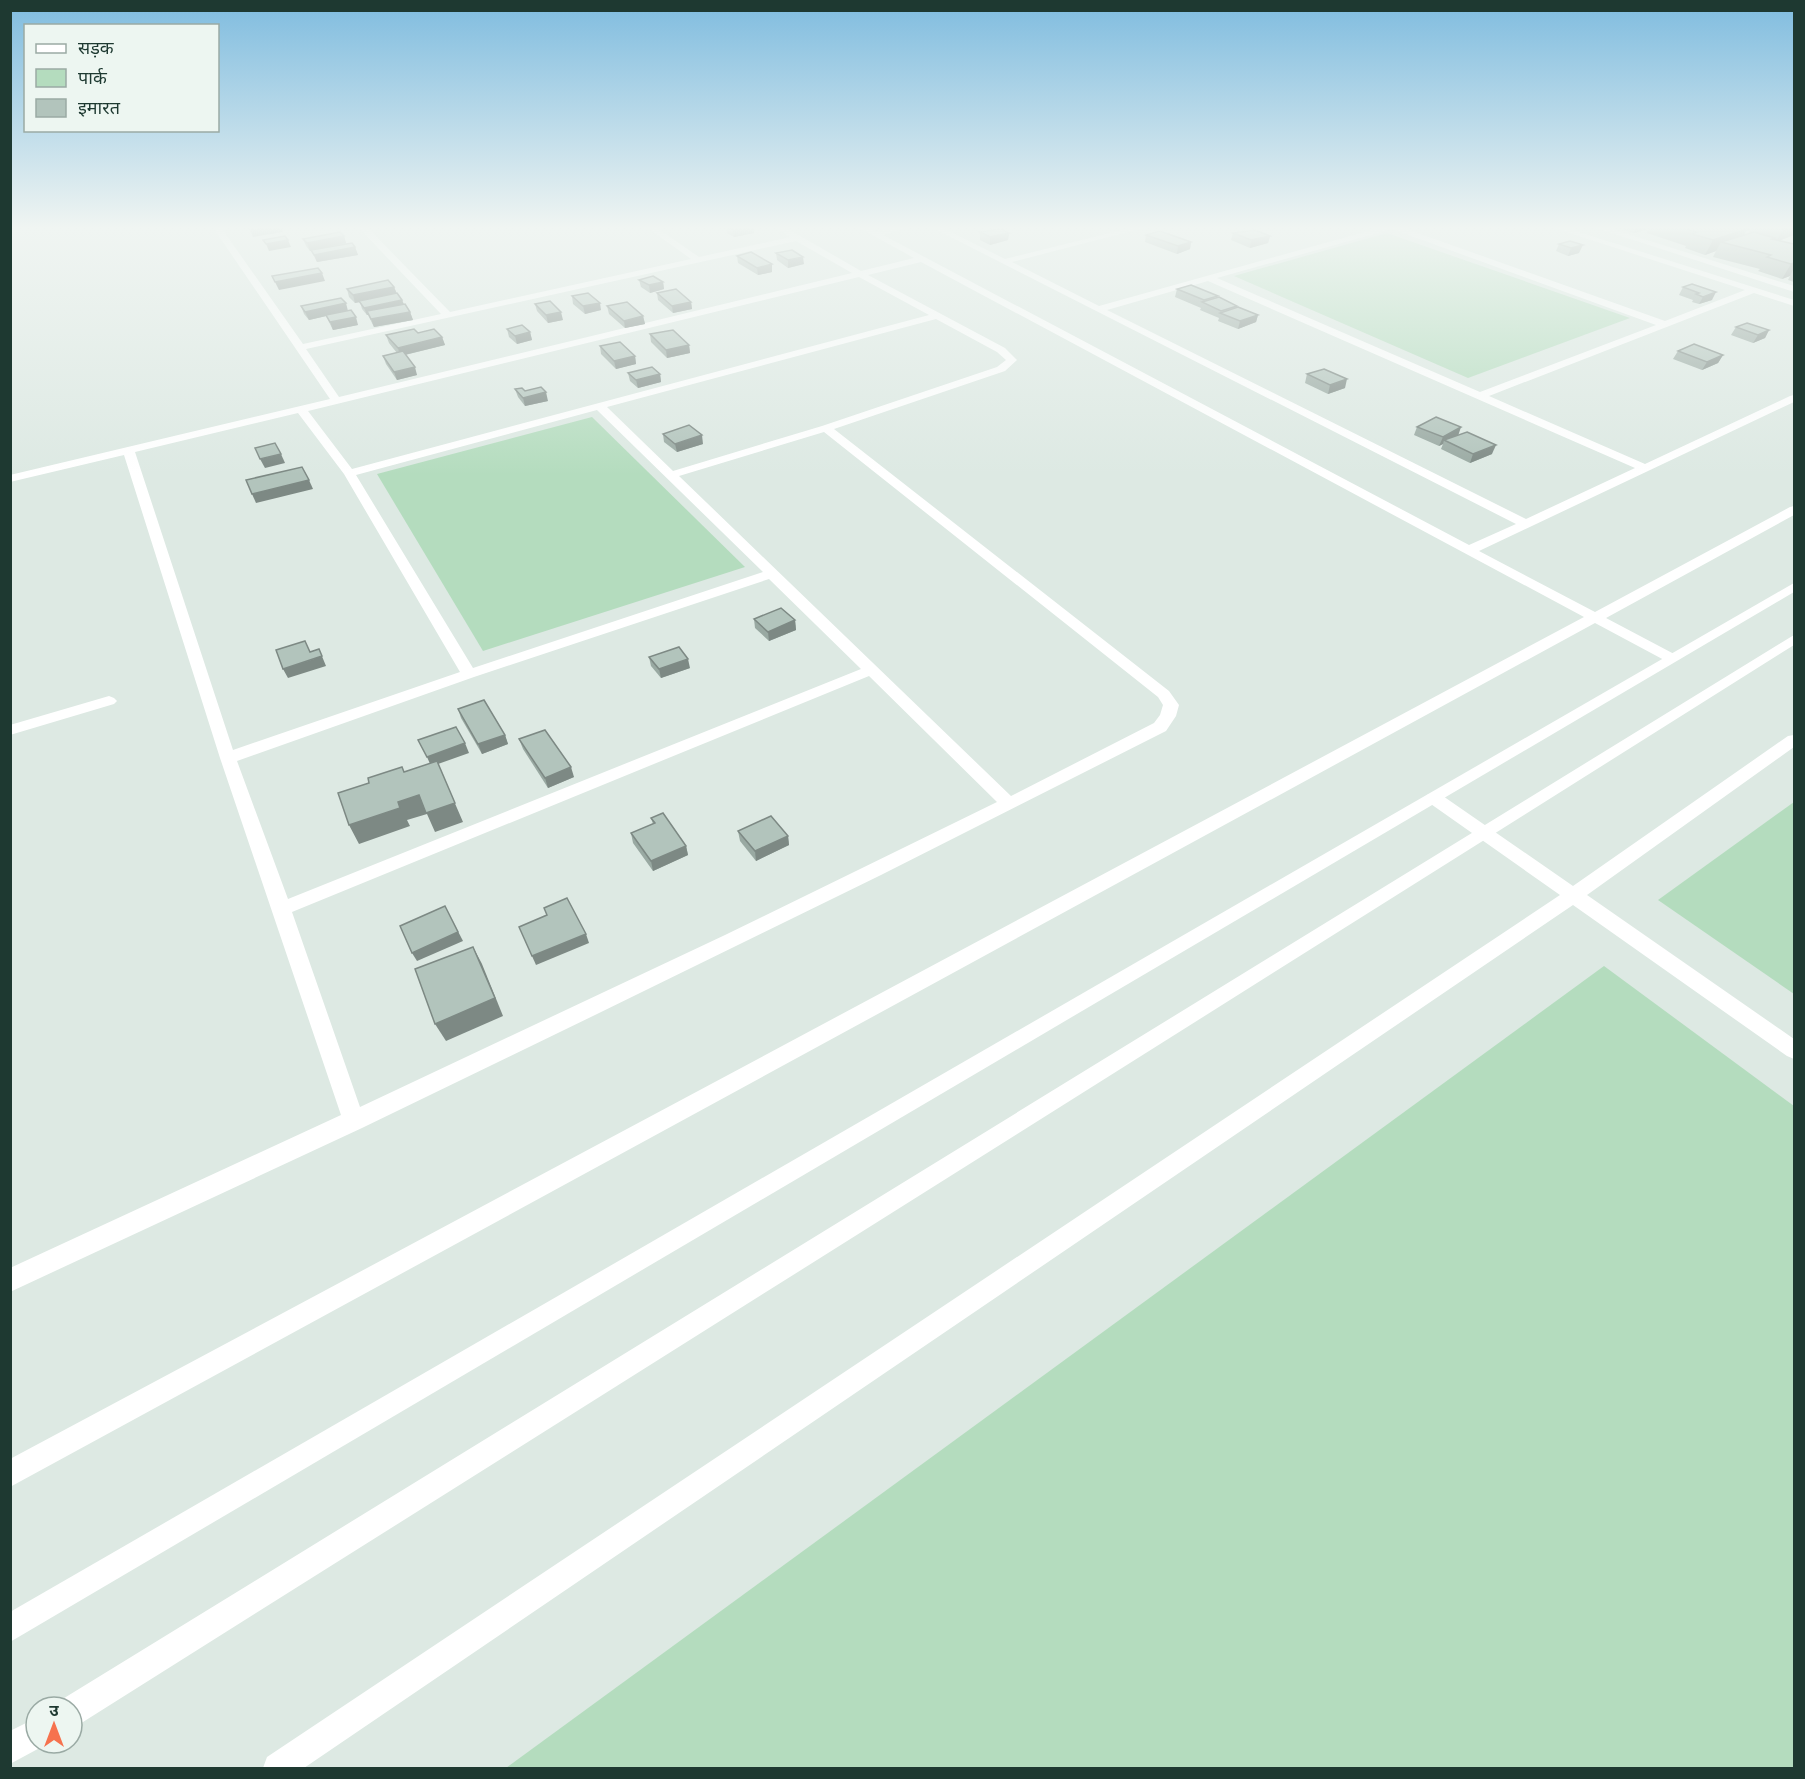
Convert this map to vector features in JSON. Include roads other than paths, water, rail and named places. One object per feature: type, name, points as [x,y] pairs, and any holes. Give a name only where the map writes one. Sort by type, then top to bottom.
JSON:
[{"type":"street","points":[[272,309],[336,400]]},
{"type":"street","points":[[442,309],[447,314]]},
{"type":"street","points":[[299,348],[470,309]]},
{"type":"street","points":[[10,479],[714,309]]},
{"type":"street","points":[[671,475],[826,428],[1001,369],[1012,360],[1002,350],[923,309]]},
{"type":"street","points":[[1017,309],[1671,658]]},
{"type":"street","points":[[1098,309],[1526,524]]},
{"type":"street","points":[[1280,309],[1645,468]]},
{"type":"street","points":[[1624,309],[1666,324]]},
{"type":"street","points":[[1480,396],[1705,309]]},
{"type":"street","points":[[349,473],[936,316]]},
{"type":"street","points":[[1470,550],[1794,398]]},
{"type":"street","points":[[600,407],[1009,804]]},
{"type":"street","points":[[300,408],[349,473],[469,674]]},
{"type":"street","points":[[10,1280],[354,1121],[1009,804],[1160,727],[1168,716],[1171,705],[1158,689],[826,428]]},
{"type":"street","points":[[129,451],[228,758],[354,1121]]},
{"type":"street","points":[[10,1474],[1794,510]]},
{"type":"street","points":[[228,758],[469,674],[771,574]]},
{"type":"street","points":[[10,1628],[1794,587]]},
{"type":"street","points":[[84,1703],[1486,834],[1794,639]]},
{"type":"street","points":[[282,909],[871,670]]},
{"type":"street","points":[[10,730],[109,701]]},
{"type":"street","points":[[278,1768],[1574,895],[1794,740]]},
{"type":"street","points":[[1434,798],[1794,1050]]},
{"type":"street","points":[[10,1749],[24,1740]]}]
